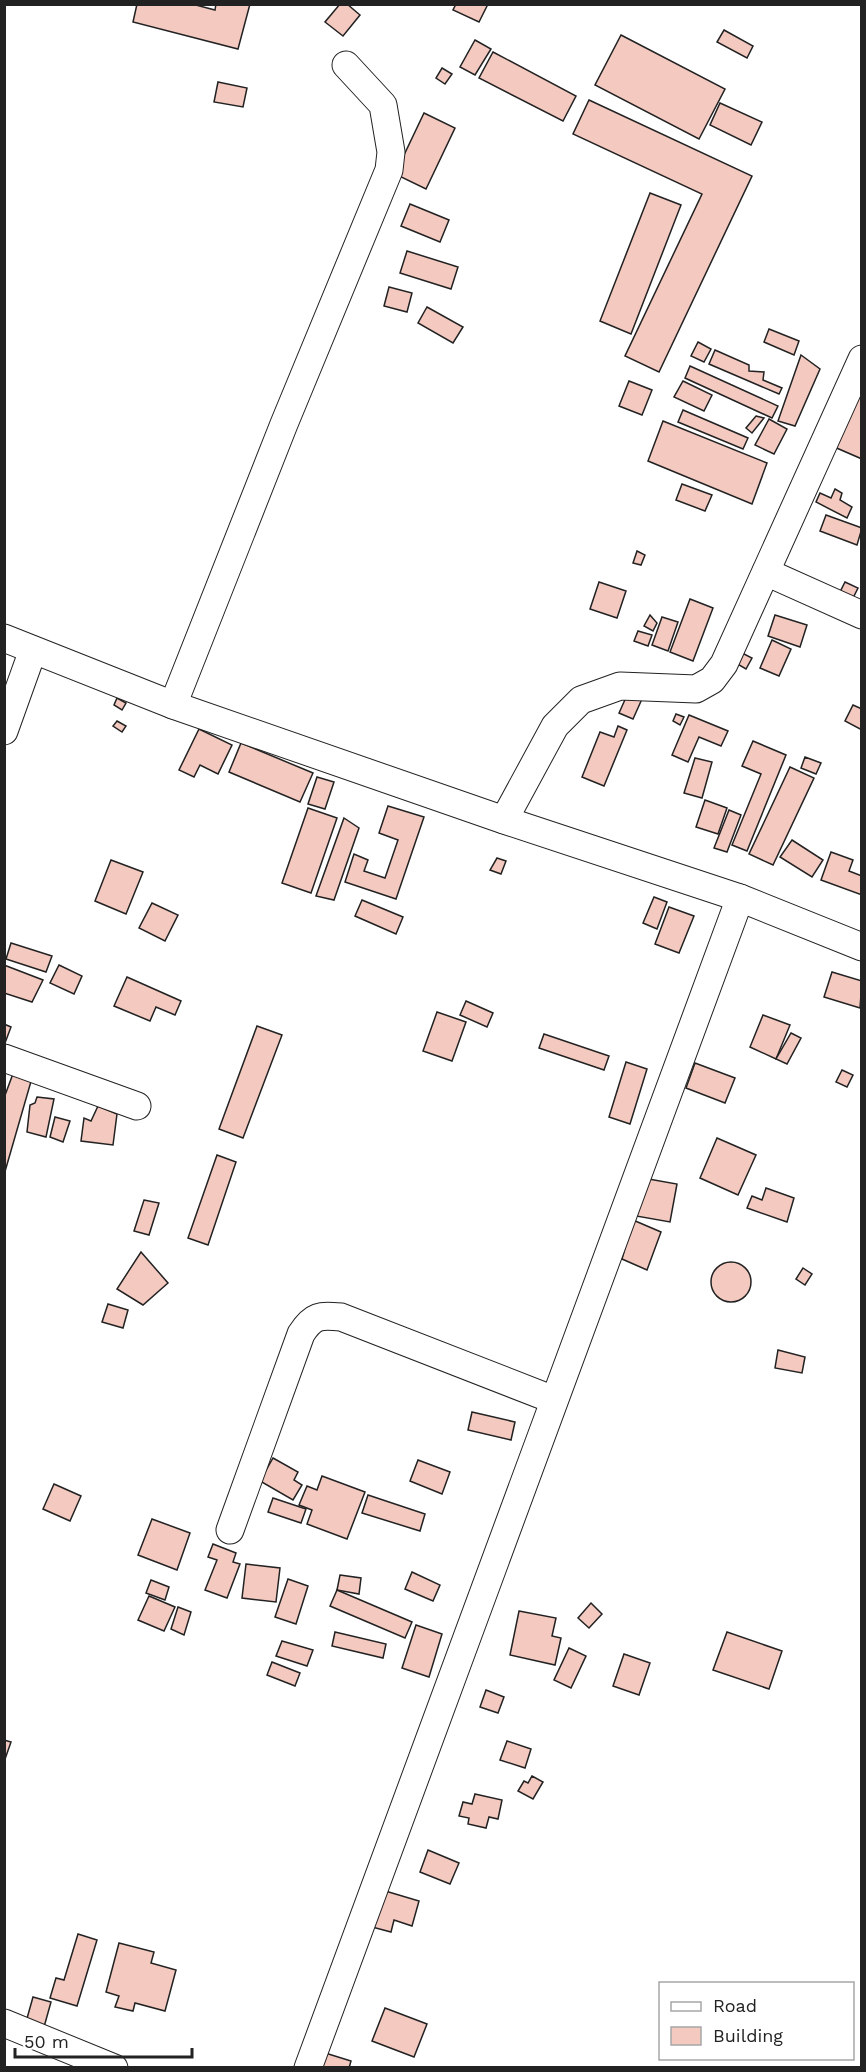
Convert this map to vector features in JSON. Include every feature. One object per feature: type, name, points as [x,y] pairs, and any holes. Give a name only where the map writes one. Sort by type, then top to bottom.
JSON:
[{"type":"street","points":[[173,705],[284,424],[389,170],[391,152],[382,105],[345,66]]},
{"type":"street","points":[[504,820],[555,726],[581,700],[620,686],[669,690],[696,689],[712,680],[724,664],[861,359]]},
{"type":"street","points":[[766,572],[861,615]]},
{"type":"street","points":[[4,638],[173,705],[504,820],[740,898],[861,947]]},
{"type":"street","points":[[4,731],[33,650]]},
{"type":"street","points":[[308,2067],[740,898]]},
{"type":"street","points":[[4,1058],[137,1106]]},
{"type":"street","points":[[230,1530],[301,1334],[310,1320],[319,1315],[341,1317],[554,1400]]},
{"type":"street","points":[[4,2024],[114,2067]]},
{"type":"building","points":[[137,4],[192,4],[215,10],[216,4],[250,4],[238,49],[133,22]]},
{"type":"building","points":[[340,4],[347,4],[360,15],[343,36],[325,22]]},
{"type":"building","points":[[456,4],[488,4],[479,22],[453,10]]},
{"type":"building","points":[[724,30],[753,46],[747,58],[717,42]]},
{"type":"building","points":[[621,35],[725,89],[699,139],[595,85]]},
{"type":"building","points":[[475,40],[491,49],[475,75],[460,67]]},
{"type":"building","points":[[493,52],[576,96],[563,121],[479,78]]},
{"type":"building","points":[[442,68],[452,74],[445,84],[436,78]]},
{"type":"building","points":[[218,82],[247,88],[243,107],[214,102]]},
{"type":"building","points":[[589,100],[752,176],[659,372],[625,356],[702,194],[573,134]]},
{"type":"building","points":[[720,103],[762,122],[751,145],[710,125]]},
{"type":"building","points":[[424,113],[455,128],[426,189],[395,174]]},
{"type":"building","points":[[650,193],[681,205],[631,334],[600,321]]},
{"type":"building","points":[[410,204],[449,220],[440,242],[401,226]]},
{"type":"building","points":[[407,251],[458,267],[451,289],[400,273]]},
{"type":"building","points":[[389,287],[412,293],[407,312],[384,306]]},
{"type":"building","points":[[427,307],[463,327],[453,343],[418,323]]},
{"type":"building","points":[[769,329],[799,341],[794,355],[764,342]]},
{"type":"building","points":[[698,342],[711,349],[704,362],[691,356]]},
{"type":"building","points":[[715,350],[749,365],[749,371],[764,372],[763,380],[782,388],[779,394],[709,364]]},
{"type":"building","points":[[801,355],[820,369],[795,426],[778,421]]},
{"type":"building","points":[[690,366],[778,406],[772,418],[685,378]]},
{"type":"building","points":[[629,381],[652,390],[642,415],[619,406]]},
{"type":"building","points":[[683,381],[712,395],[704,411],[674,397]]},
{"type":"building","points":[[856,393],[862,395],[862,459],[832,446]]},
{"type":"building","points":[[683,410],[748,438],[743,449],[678,422]]},
{"type":"building","points":[[756,416],[764,418],[752,433],[746,428]]},
{"type":"building","points":[[769,419],[787,429],[774,454],[755,445]]},
{"type":"building","points":[[663,421],[767,463],[752,504],[648,461]]},
{"type":"building","points":[[682,484],[712,495],[705,511],[676,500]]},
{"type":"building","points":[[835,489],[842,493],[840,500],[852,507],[847,518],[816,502],[820,493],[831,498]]},
{"type":"building","points":[[826,515],[862,528],[857,545],[820,531]]},
{"type":"building","points":[[637,551],[645,555],[641,565],[633,563]]},
{"type":"building","points":[[599,582],[626,591],[617,618],[590,609]]},
{"type":"building","points":[[845,582],[858,588],[853,598],[840,592]]},
{"type":"building","points":[[690,599],[713,608],[693,661],[670,652]]},
{"type":"building","points":[[650,615],[657,623],[653,631],[644,626]]},
{"type":"building","points":[[775,615],[807,625],[800,647],[768,636]]},
{"type":"building","points":[[662,617],[678,622],[668,651],[652,645]]},
{"type":"building","points":[[638,631],[652,635],[648,646],[634,641]]},
{"type":"building","points":[[772,640],[791,649],[779,676],[760,668]]},
{"type":"building","points":[[740,652],[752,658],[746,669],[734,662]]},
{"type":"building","points":[[628,693],[642,699],[633,719],[619,713]]},
{"type":"building","points":[[117,698],[126,703],[122,710],[114,705]]},
{"type":"building","points":[[853,705],[862,709],[862,730],[845,721]]},
{"type":"building","points":[[676,714],[684,717],[680,725],[673,721]]},
{"type":"building","points":[[689,715],[728,731],[721,746],[699,737],[688,762],[672,755]]},
{"type":"building","points":[[117,721],[126,726],[122,732],[113,726]]},
{"type":"building","points":[[618,726],[627,730],[604,786],[582,777],[600,732],[614,737]]},
{"type":"building","points":[[199,729],[232,745],[218,774],[200,765],[194,777],[179,770]]},
{"type":"building","points":[[753,741],[786,755],[747,851],[732,845],[761,774],[742,766]]},
{"type":"building","points":[[241,743],[313,773],[300,802],[229,772]]},
{"type":"building","points":[[805,757],[821,763],[816,774],[801,768]]},
{"type":"building","points":[[695,758],[712,762],[702,798],[684,793]]},
{"type":"building","points":[[790,767],[814,778],[773,865],[749,854]]},
{"type":"building","points":[[317,777],[334,782],[325,809],[308,804]]},
{"type":"building","points":[[705,800],[727,808],[718,834],[696,827]]},
{"type":"building","points":[[388,806],[424,817],[396,899],[345,882],[354,854],[368,860],[364,871],[385,878],[398,840],[379,833]]},
{"type":"building","points":[[308,808],[337,818],[311,893],[282,883]]},
{"type":"building","points":[[729,810],[741,815],[727,852],[714,848]]},
{"type":"building","points":[[344,818],[359,828],[334,900],[316,896]]},
{"type":"building","points":[[792,840],[823,860],[812,877],[780,857]]},
{"type":"building","points":[[831,852],[853,860],[849,871],[862,876],[862,895],[821,880]]},
{"type":"building","points":[[497,858],[506,861],[501,874],[490,870]]},
{"type":"building","points":[[111,860],[143,872],[126,914],[95,901]]},
{"type":"building","points":[[654,897],[667,902],[657,929],[643,923]]},
{"type":"building","points":[[362,900],[403,917],[396,934],[355,916]]},
{"type":"building","points":[[152,903],[178,915],[165,941],[139,928]]},
{"type":"building","points":[[669,907],[694,916],[679,953],[655,944]]},
{"type":"building","points":[[11,943],[52,956],[46,972],[6,959]]},
{"type":"building","points":[[4,965],[43,980],[32,1002],[4,993]]},
{"type":"building","points":[[59,965],[82,976],[74,994],[50,983]]},
{"type":"building","points":[[832,972],[862,981],[860,1008],[824,997]]},
{"type":"building","points":[[127,977],[181,1001],[175,1015],[156,1007],[150,1021],[114,1006]]},
{"type":"building","points":[[466,1001],[493,1013],[487,1027],[460,1015]]},
{"type":"building","points":[[437,1012],[466,1022],[452,1061],[423,1051]]},
{"type":"building","points":[[763,1015],[790,1025],[776,1059],[750,1047]]},
{"type":"building","points":[[4,1024],[11,1027],[5,1043],[4,1043]]},
{"type":"building","points":[[257,1026],[282,1035],[243,1138],[219,1129]]},
{"type":"building","points":[[791,1033],[801,1038],[787,1064],[776,1059]]},
{"type":"building","points":[[544,1034],[609,1056],[604,1070],[539,1048]]},
{"type":"building","points":[[626,1062],[647,1069],[630,1124],[609,1117]]},
{"type":"building","points":[[695,1063],[735,1078],[725,1103],[686,1088]]},
{"type":"building","points":[[842,1070],[853,1075],[847,1087],[836,1082]]},
{"type":"building","points":[[14,1071],[32,1078],[4,1175],[4,1098]]},
{"type":"building","points":[[37,1097],[54,1099],[46,1137],[27,1132],[30,1105],[35,1103]]},
{"type":"building","points":[[98,1106],[117,1114],[113,1145],[81,1141],[84,1118],[91,1121]]},
{"type":"building","points":[[55,1117],[70,1121],[63,1142],[50,1137]]},
{"type":"building","points":[[717,1138],[756,1155],[738,1195],[700,1178]]},
{"type":"building","points":[[217,1155],[236,1162],[208,1245],[188,1238]]},
{"type":"building","points":[[643,1178],[677,1184],[670,1222],[636,1216]]},
{"type":"building","points":[[766,1188],[794,1198],[787,1222],[747,1208],[752,1196],[762,1200]]},
{"type":"building","points":[[144,1200],[159,1203],[149,1235],[134,1231]]},
{"type":"building","points":[[633,1220],[661,1232],[647,1270],[622,1259]]},
{"type":"building","points":[[141,1252],[168,1283],[143,1305],[117,1289]]},
{"type":"building","points":[[731,1262],[745,1268],[751,1282],[745,1296],[731,1302],[717,1296],[711,1282],[717,1268]]},
{"type":"building","points":[[803,1268],[812,1274],[805,1285],[796,1279]]},
{"type":"building","points":[[108,1304],[128,1310],[123,1328],[102,1322]]},
{"type":"building","points":[[778,1350],[805,1357],[802,1373],[775,1368]]},
{"type":"building","points":[[472,1412],[515,1422],[511,1440],[468,1430]]},
{"type":"building","points":[[273,1458],[298,1472],[294,1480],[302,1485],[293,1500],[260,1481]]},
{"type":"building","points":[[418,1460],[450,1472],[442,1494],[410,1481]]},
{"type":"building","points":[[322,1476],[365,1492],[347,1539],[307,1524],[312,1510],[299,1505],[307,1486],[317,1490]]},
{"type":"building","points":[[54,1484],[81,1496],[70,1521],[43,1509]]},
{"type":"building","points":[[368,1495],[425,1514],[420,1531],[362,1513]]},
{"type":"building","points":[[273,1498],[306,1509],[301,1523],[268,1512]]},
{"type":"building","points":[[152,1519],[190,1533],[177,1570],[138,1555]]},
{"type":"building","points":[[213,1544],[236,1553],[233,1562],[240,1564],[227,1598],[205,1590],[217,1560],[208,1557]]},
{"type":"building","points":[[246,1564],[280,1568],[276,1602],[242,1598]]},
{"type":"building","points":[[412,1572],[440,1585],[433,1601],[405,1589]]},
{"type":"building","points":[[340,1575],[361,1578],[359,1594],[337,1590]]},
{"type":"building","points":[[288,1579],[308,1586],[296,1624],[275,1617]]},
{"type":"building","points":[[151,1580],[169,1587],[165,1600],[146,1593]]},
{"type":"building","points":[[337,1590],[412,1622],[405,1638],[330,1606]]},
{"type":"building","points":[[149,1596],[175,1607],[164,1631],[138,1620]]},
{"type":"building","points":[[591,1603],[602,1614],[589,1628],[578,1618]]},
{"type":"building","points":[[178,1607],[191,1612],[184,1635],[171,1629]]},
{"type":"building","points":[[519,1611],[556,1618],[552,1636],[561,1638],[555,1665],[510,1655]]},
{"type":"building","points":[[416,1625],[442,1634],[429,1677],[402,1668]]},
{"type":"building","points":[[335,1632],[386,1644],[383,1658],[332,1646]]},
{"type":"building","points":[[727,1632],[782,1651],[769,1689],[713,1670]]},
{"type":"building","points":[[282,1641],[313,1650],[307,1666],[276,1656]]},
{"type":"building","points":[[569,1648],[586,1656],[571,1688],[554,1680]]},
{"type":"building","points":[[624,1654],[650,1663],[639,1695],[613,1686]]},
{"type":"building","points":[[272,1662],[300,1673],[295,1686],[267,1675]]},
{"type":"building","points":[[486,1690],[504,1697],[498,1713],[480,1707]]},
{"type":"building","points":[[4,1740],[11,1742],[4,1762]]},
{"type":"building","points":[[507,1741],[531,1749],[525,1768],[500,1760]]},
{"type":"building","points":[[532,1776],[543,1782],[533,1799],[518,1791],[524,1781],[528,1783]]},
{"type":"building","points":[[475,1794],[502,1800],[498,1819],[489,1817],[486,1828],[468,1824],[469,1818],[459,1816],[463,1802],[472,1804]]},
{"type":"building","points":[[428,1850],[459,1863],[450,1884],[420,1872]]},
{"type":"building","points":[[382,1890],[419,1901],[412,1926],[394,1920],[391,1932],[372,1927]]},
{"type":"building","points":[[78,1934],[97,1940],[77,2006],[50,1998],[56,1978],[64,1980]]},
{"type":"building","points":[[119,1943],[154,1952],[151,1963],[176,1970],[165,2011],[135,2003],[133,2011],[115,2007],[119,1996],[106,1992]]},
{"type":"building","points":[[33,1997],[51,2002],[44,2027],[26,2022]]},
{"type":"building","points":[[385,2008],[427,2024],[414,2057],[372,2041]]},
{"type":"building","points":[[322,2052],[351,2061],[349,2068],[317,2068]]}]
